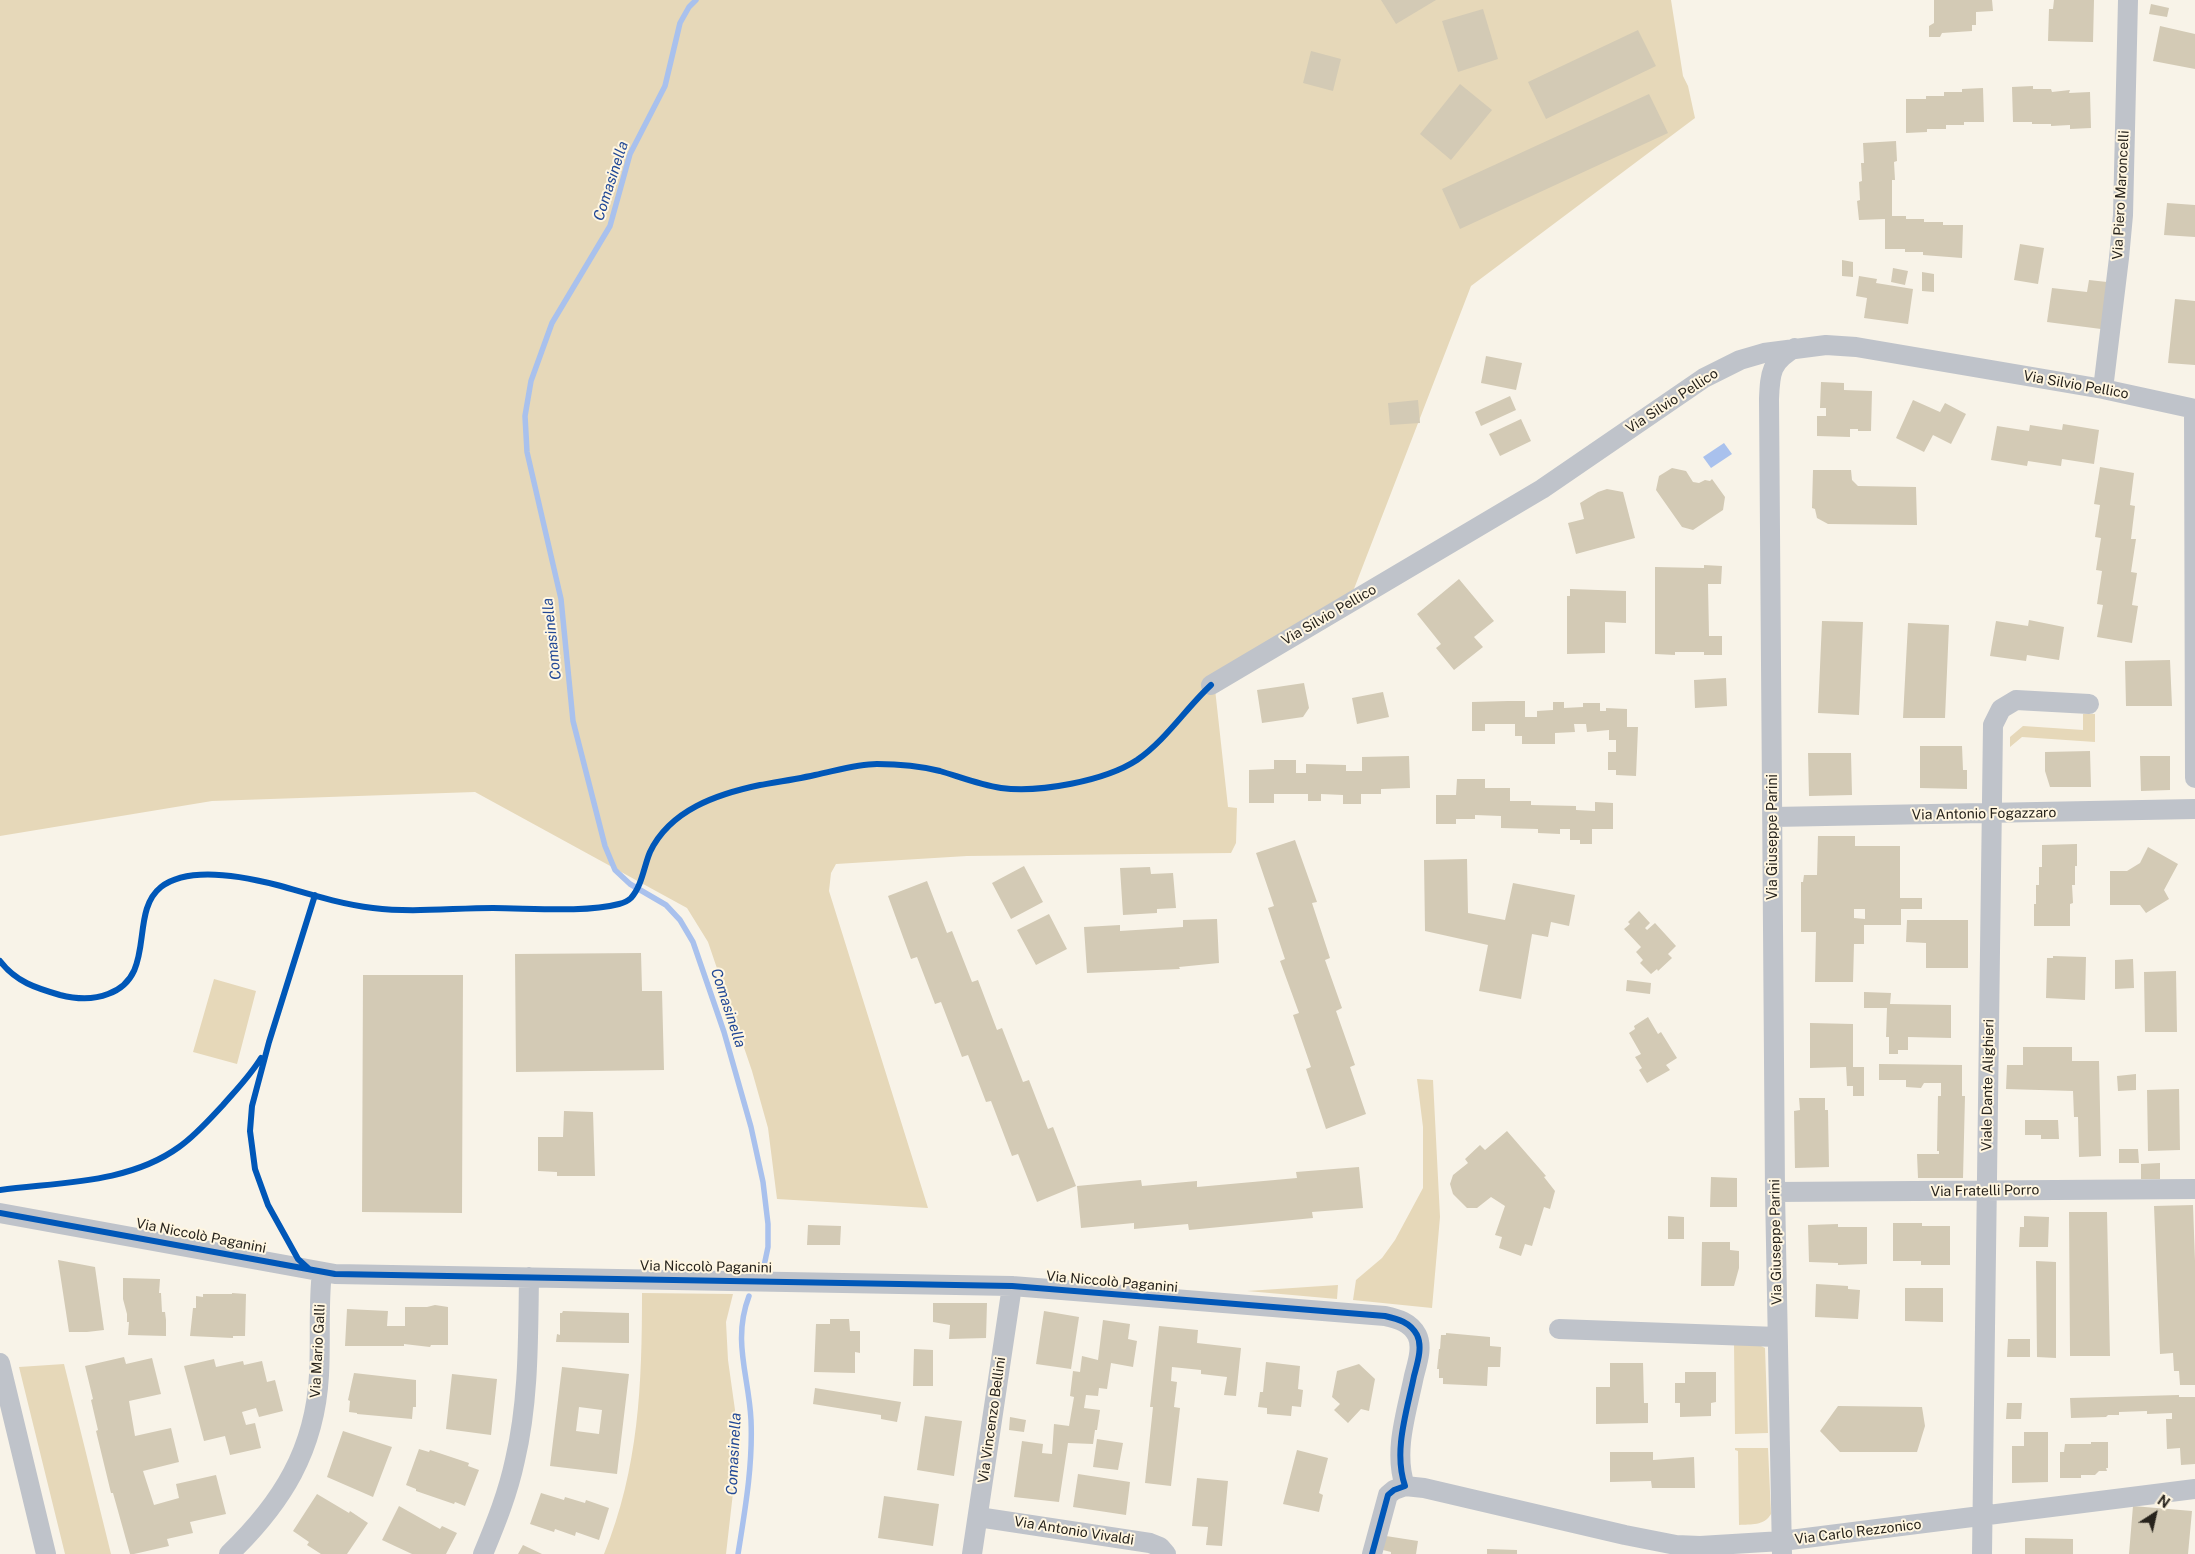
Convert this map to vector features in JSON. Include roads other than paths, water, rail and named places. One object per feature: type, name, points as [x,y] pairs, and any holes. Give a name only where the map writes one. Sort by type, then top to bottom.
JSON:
[{"type":"street","name":"Via Piero Maroncelli","points":[[2103,389],[2123,215],[2128,0]]},
{"type":"street","name":"Via Silvio Pellico","points":[[1211,685],[1542,489],[1704,378],[1740,360],[1795,348],[1826,345],[1856,347],[2103,389],[2194,409]]},
{"type":"street","name":"Via Giuseppe Parini","points":[[1782,1548],[1775,1192],[1770,380],[1774,366],[1782,355],[1795,348]]},
{"type":"street","points":[[2194,409],[2195,778]]},
{"type":"street","name":"Viale Dante Alighieri","points":[[1982,1554],[1992,735],[1996,716],[2001,708],[2008,703],[2024,700],[2089,704]]},
{"type":"street","name":"Via Antonio Fogazzaro","points":[[1773,817],[2195,809]]},
{"type":"street","name":"Via Fratelli Porro","points":[[1775,1192],[2195,1189]]},
{"type":"street","name":"Via Niccolò Paganini","points":[[0,1213],[322,1272],[355,1275],[1012,1286],[1385,1316],[1408,1324],[1417,1336],[1419,1350],[1401,1446],[1400,1466],[1405,1486]]},
{"type":"street","name":"Via Mario Galli","points":[[228,1554],[264,1518],[280,1495],[300,1458],[310,1433],[319,1376],[322,1272]]},
{"type":"street","points":[[483,1554],[497,1521],[509,1484],[523,1419],[527,1370],[529,1277]]},
{"type":"street","name":"Via Vincenzo Bellini","points":[[972,1554],[1012,1286]]},
{"type":"street","points":[[1559,1329],[1777,1336]]},
{"type":"street","points":[[0,1363],[46,1554]]},
{"type":"street","points":[[1372,1554],[1388,1494],[1405,1486]]},
{"type":"street","name":"Via Carlo Rezzonico","points":[[1405,1486],[1424,1488],[1625,1535],[1676,1544],[1782,1548],[1982,1516],[2195,1489]]},
{"type":"street","name":"Via Antonio Vivaldi","points":[[978,1517],[1150,1543],[1160,1547],[1166,1554]]},
{"type":"water","points":[[1724,443],[1732,454],[1711,468],[1703,457]]},
{"type":"waterway","name":"Comasinella","points":[[696,0],[689,7],[680,23],[665,86],[630,154],[610,226],[552,323],[531,381],[525,416],[527,452],[561,599],[573,721],[605,846],[615,870],[630,884],[666,905],[680,920],[693,942],[724,1032],[751,1127],[763,1182],[768,1224],[768,1247],[764,1266]]},
{"type":"waterway","name":"Comasinella","points":[[738,1554],[751,1454],[750,1404],[742,1343],[744,1312],[749,1296]]}]
